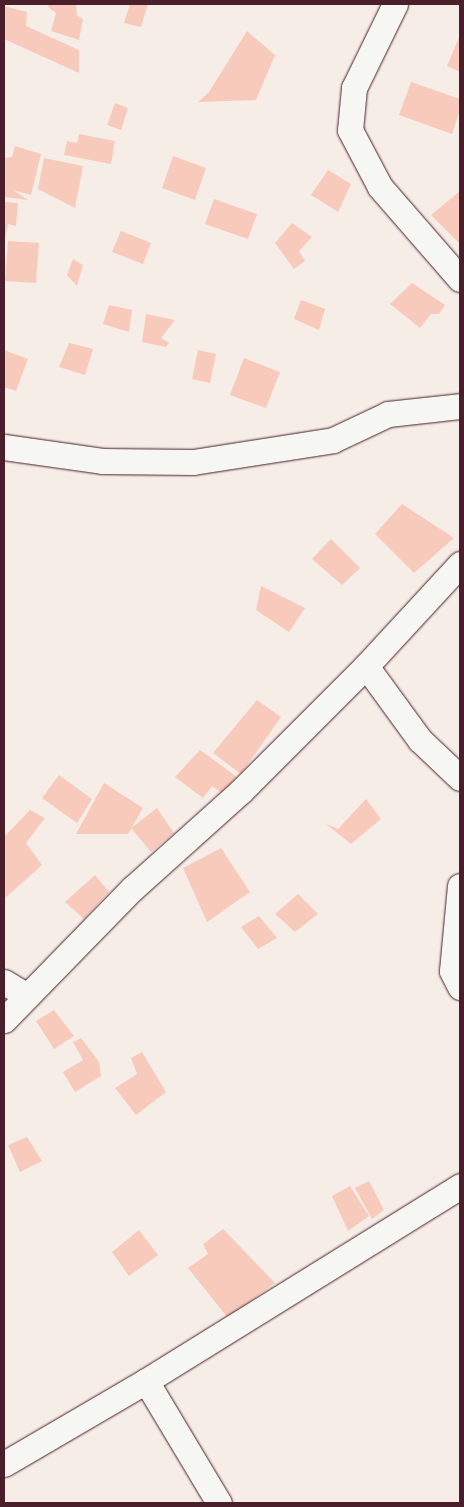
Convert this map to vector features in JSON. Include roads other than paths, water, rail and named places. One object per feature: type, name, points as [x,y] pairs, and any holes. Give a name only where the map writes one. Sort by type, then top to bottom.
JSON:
[{"type":"street","points":[[395,4],[354,88],[350,130],[380,187],[460,279]]},
{"type":"street","points":[[4,447],[102,461],[193,462],[333,440],[388,414],[460,406]]},
{"type":"street","points":[[4,1020],[134,888],[241,790],[366,666],[460,564]]},
{"type":"street","points":[[366,666],[420,740],[460,778]]},
{"type":"street","points":[[460,886],[452,971],[460,987]]},
{"type":"street","points":[[4,982],[27,996]]},
{"type":"street","points":[[6,1459],[146,1381],[460,1186]]},
{"type":"street","points":[[146,1381],[219,1503]]}]
